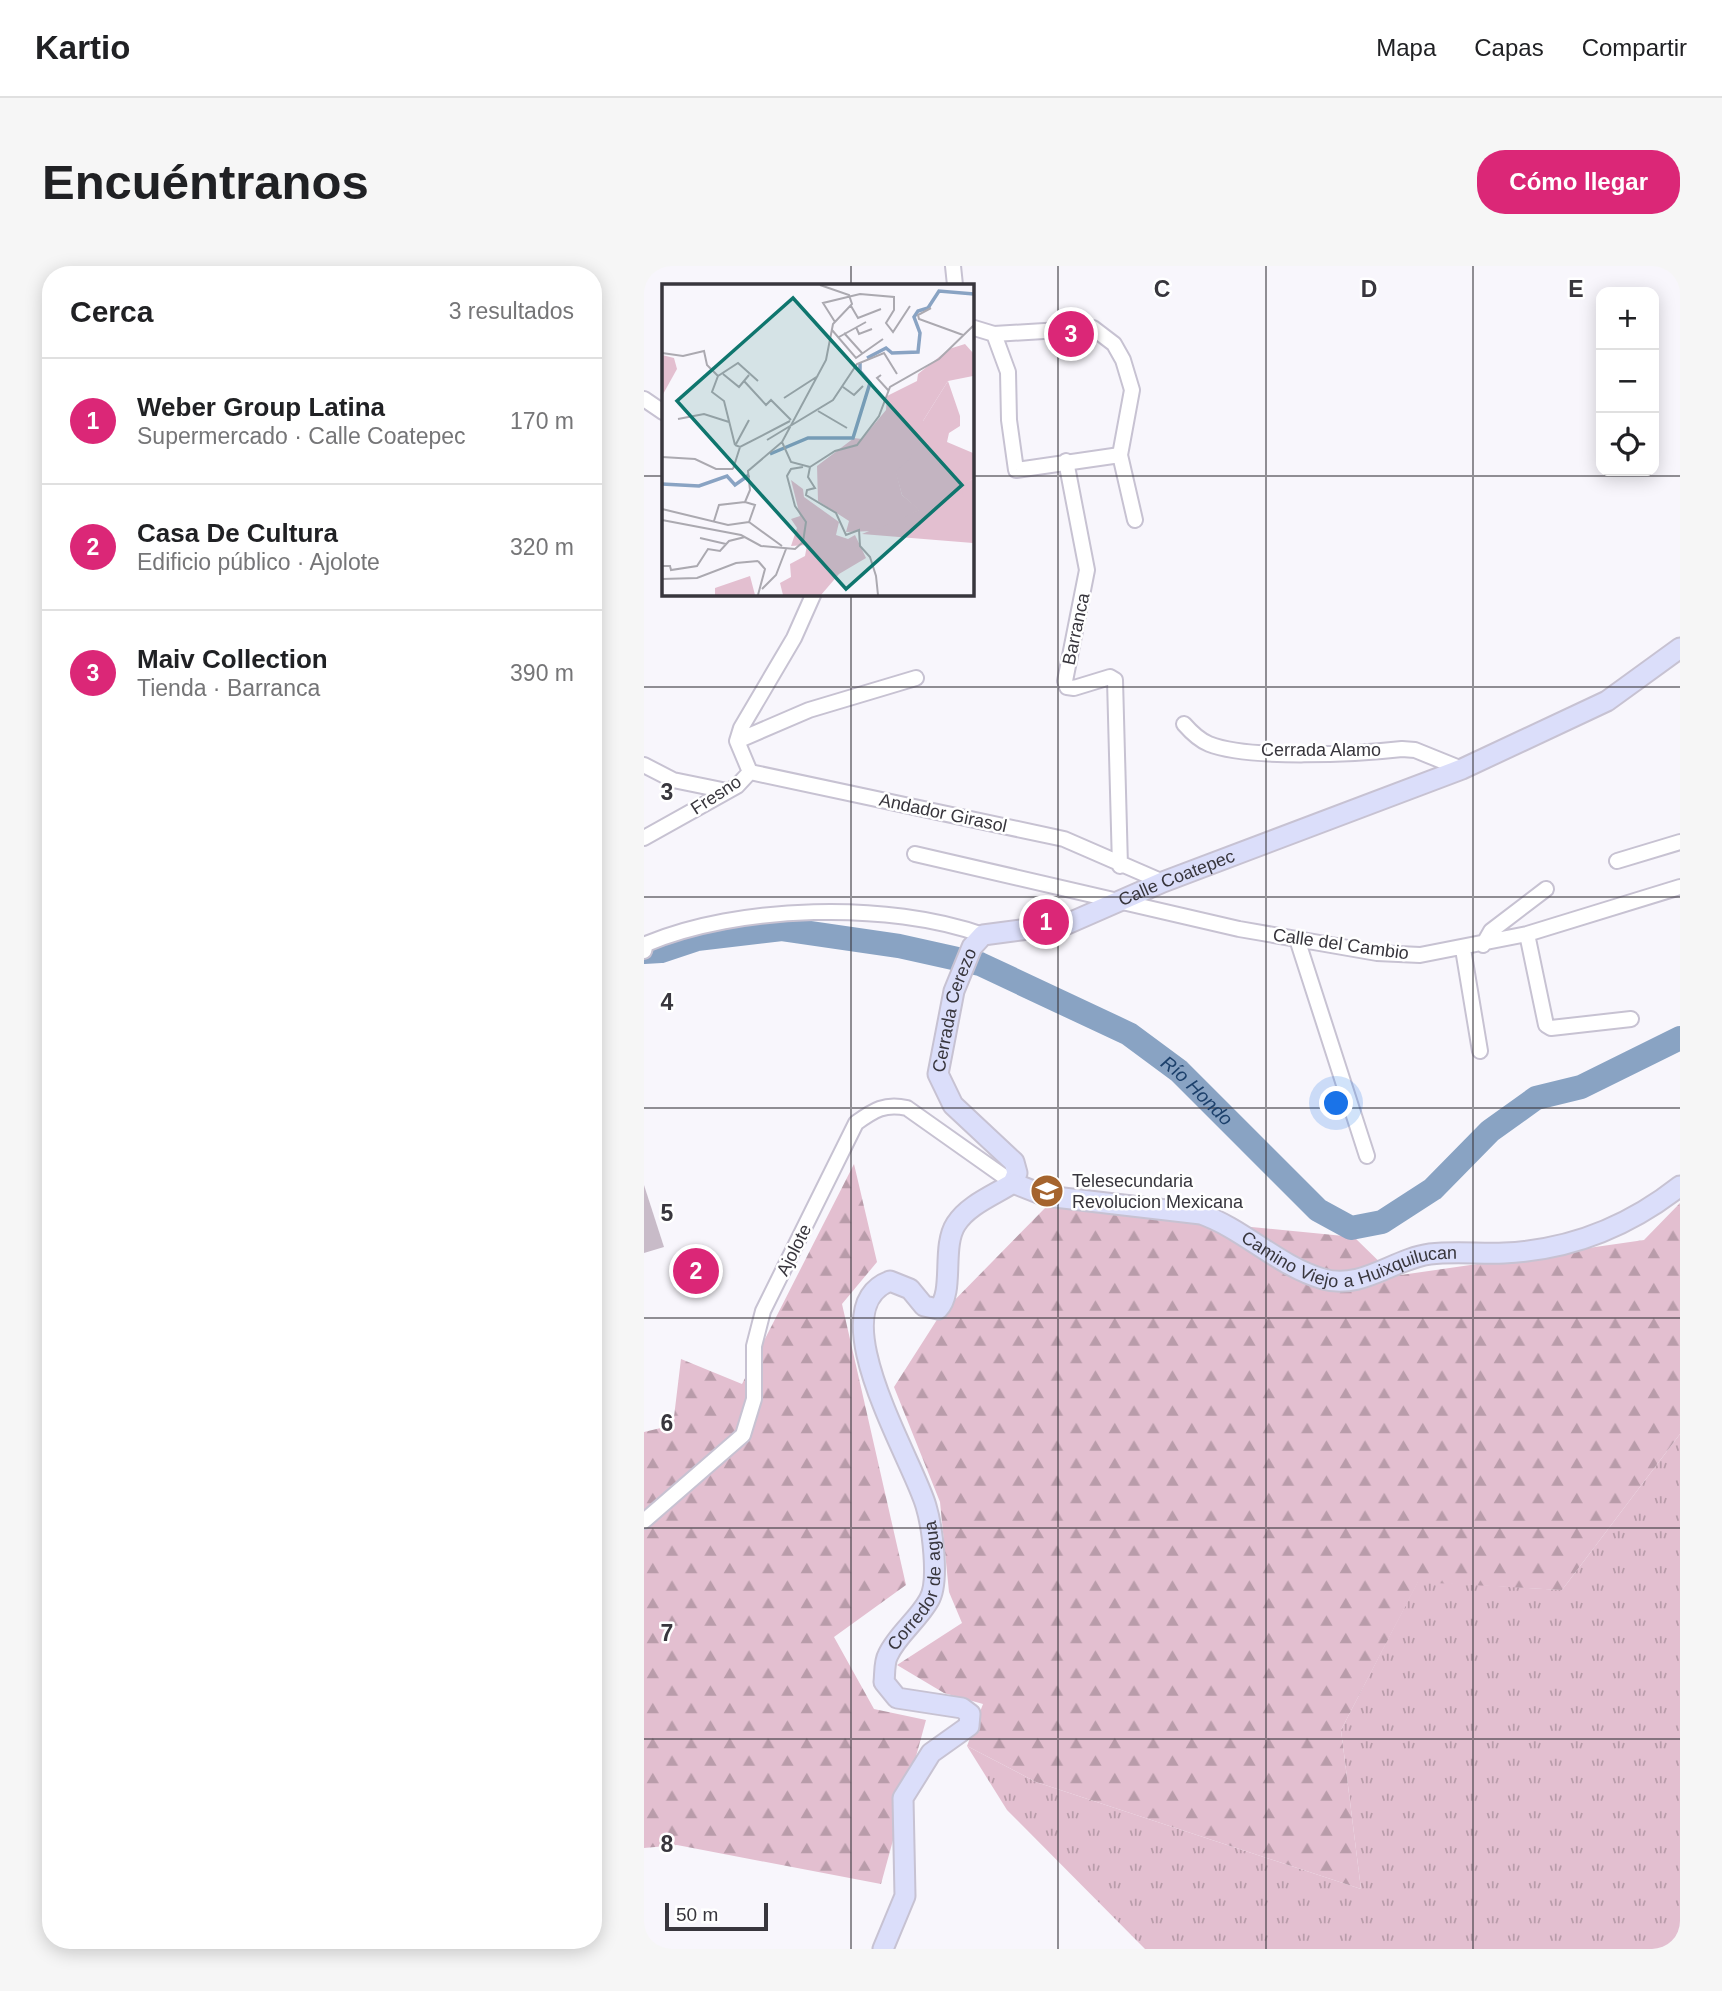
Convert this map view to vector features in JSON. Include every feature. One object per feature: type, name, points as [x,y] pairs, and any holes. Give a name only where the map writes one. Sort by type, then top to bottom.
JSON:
[{"type":"main road","name":"Calle Coatepec","points":[[973,949],[1067,924],[1163,882],[1462,769],[1607,701],[1680,649]]},
{"type":"main road","name":"Cerrada Cerezo","points":[[973,949],[954,991],[938,1074],[953,1105],[1014,1162],[1017,1173],[1013,1183]]},
{"type":"main road","name":"Camino Viejo a Huixquilucan","points":[[1013,1183],[1046,1196],[1201,1214],[1214,1219],[1283,1261],[1322,1279],[1340,1282],[1365,1278],[1427,1255],[1505,1253],[1578,1242],[1646,1213],[1680,1186]]},
{"type":"main road","name":"Corredor de agua","points":[[883,1949],[905,1896],[903,1798],[930,1753],[969,1726],[970,1714],[962,1708],[897,1698],[884,1682],[887,1656],[931,1598],[932,1530],[920,1488],[895,1436],[865,1347],[861,1323],[864,1308],[873,1292],[880,1284],[890,1281],[911,1289],[924,1306],[933,1310],[942,1305],[949,1240],[955,1225],[976,1206],[1013,1183]]},
{"type":"street","points":[[953,266],[955,284]]},
{"type":"street","points":[[973,328],[994,334],[1093,328],[1114,344],[1123,360],[1132,390],[1120,455],[1135,520]]},
{"type":"street","points":[[994,334],[1008,372],[1014,466],[1019,472],[1066,461],[1120,455]]},
{"type":"street","points":[[644,400],[662,411]]},
{"type":"street","name":"Barranca","points":[[1066,461],[1087,570],[1065,681],[1068,687],[1073,688],[1110,677],[1115,680],[1120,866]]},
{"type":"street","points":[[750,772],[737,741],[741,728],[794,638],[811,595]]},
{"type":"street","points":[[737,741],[809,710],[916,678]]},
{"type":"street","name":"Cerrada Alamo","points":[[1184,724],[1209,744],[1231,749],[1295,754],[1402,748],[1415,750],[1462,769]]},
{"type":"street","points":[[644,765],[673,780],[727,792]]},
{"type":"street","name":"Andador Girasol","points":[[750,772],[1064,839],[1120,866],[1163,882]]},
{"type":"street","name":"Fresno","points":[[644,838],[727,792],[750,772]]},
{"type":"street","points":[[1617,861],[1680,842]]},
{"type":"street","name":"Calle del Cambio","points":[[915,854],[1297,939],[1377,953],[1420,955],[1483,945],[1527,934],[1680,887]]},
{"type":"street","points":[[1483,945],[1491,931],[1546,889]]},
{"type":"street","name":"Calle Coatepec","points":[[645,944],[682,929],[794,912],[927,919],[973,949]]},
{"type":"street","points":[[1527,934],[1546,1025],[1551,1028],[1631,1018]]},
{"type":"street","points":[[1297,939],[1367,1156]]},
{"type":"street","points":[[1462,949],[1480,1051]]},
{"type":"street","name":"Ajolote","points":[[644,1521],[743,1435],[754,1399],[754,1346],[763,1311],[856,1123],[876,1108],[907,1108],[1013,1183]]},
{"type":"green space","points":[[854,1164],[877,1262],[842,1304],[906,1585],[834,1637],[874,1709],[926,1720],[881,1884],[677,1845],[644,1848],[644,1432],[673,1425],[681,1359],[742,1384]]},
{"type":"green space","points":[[1680,1203],[1680,1434],[1562,1590],[1418,1582],[1341,1730],[1361,1889],[1036,1782],[967,1746],[983,1704],[944,1693],[897,1665],[962,1623],[949,1592],[940,1502],[894,1387],[940,1315],[1046,1207],[1354,1237],[1394,1276],[1644,1240]]},
{"type":"green space","points":[[1680,1434],[1680,1949],[1145,1949],[1007,1810],[967,1746],[1036,1782],[1361,1889],[1341,1730],[1418,1581],[1562,1590]]},
{"type":"building","points":[[644,1185],[664,1247],[644,1253]]},
{"type":"waterway","name":"Río Hondo","points":[[644,952],[661,951],[697,939],[782,929],[899,946],[980,964],[1129,1034],[1179,1071],[1318,1210],[1351,1228],[1382,1222],[1433,1189],[1490,1131],[1536,1098],[1581,1087],[1680,1038]]},
{"type":"place","name":"Maiv Collection","points":[[1071,334]]},
{"type":"place","name":"Weber Group Latina","points":[[1046,922]]},
{"type":"place","name":"Telesecundaria Revolucion Mexicana","points":[[1047,1191]]},
{"type":"place","name":"Casa De Cultura","points":[[696,1271]]}]
